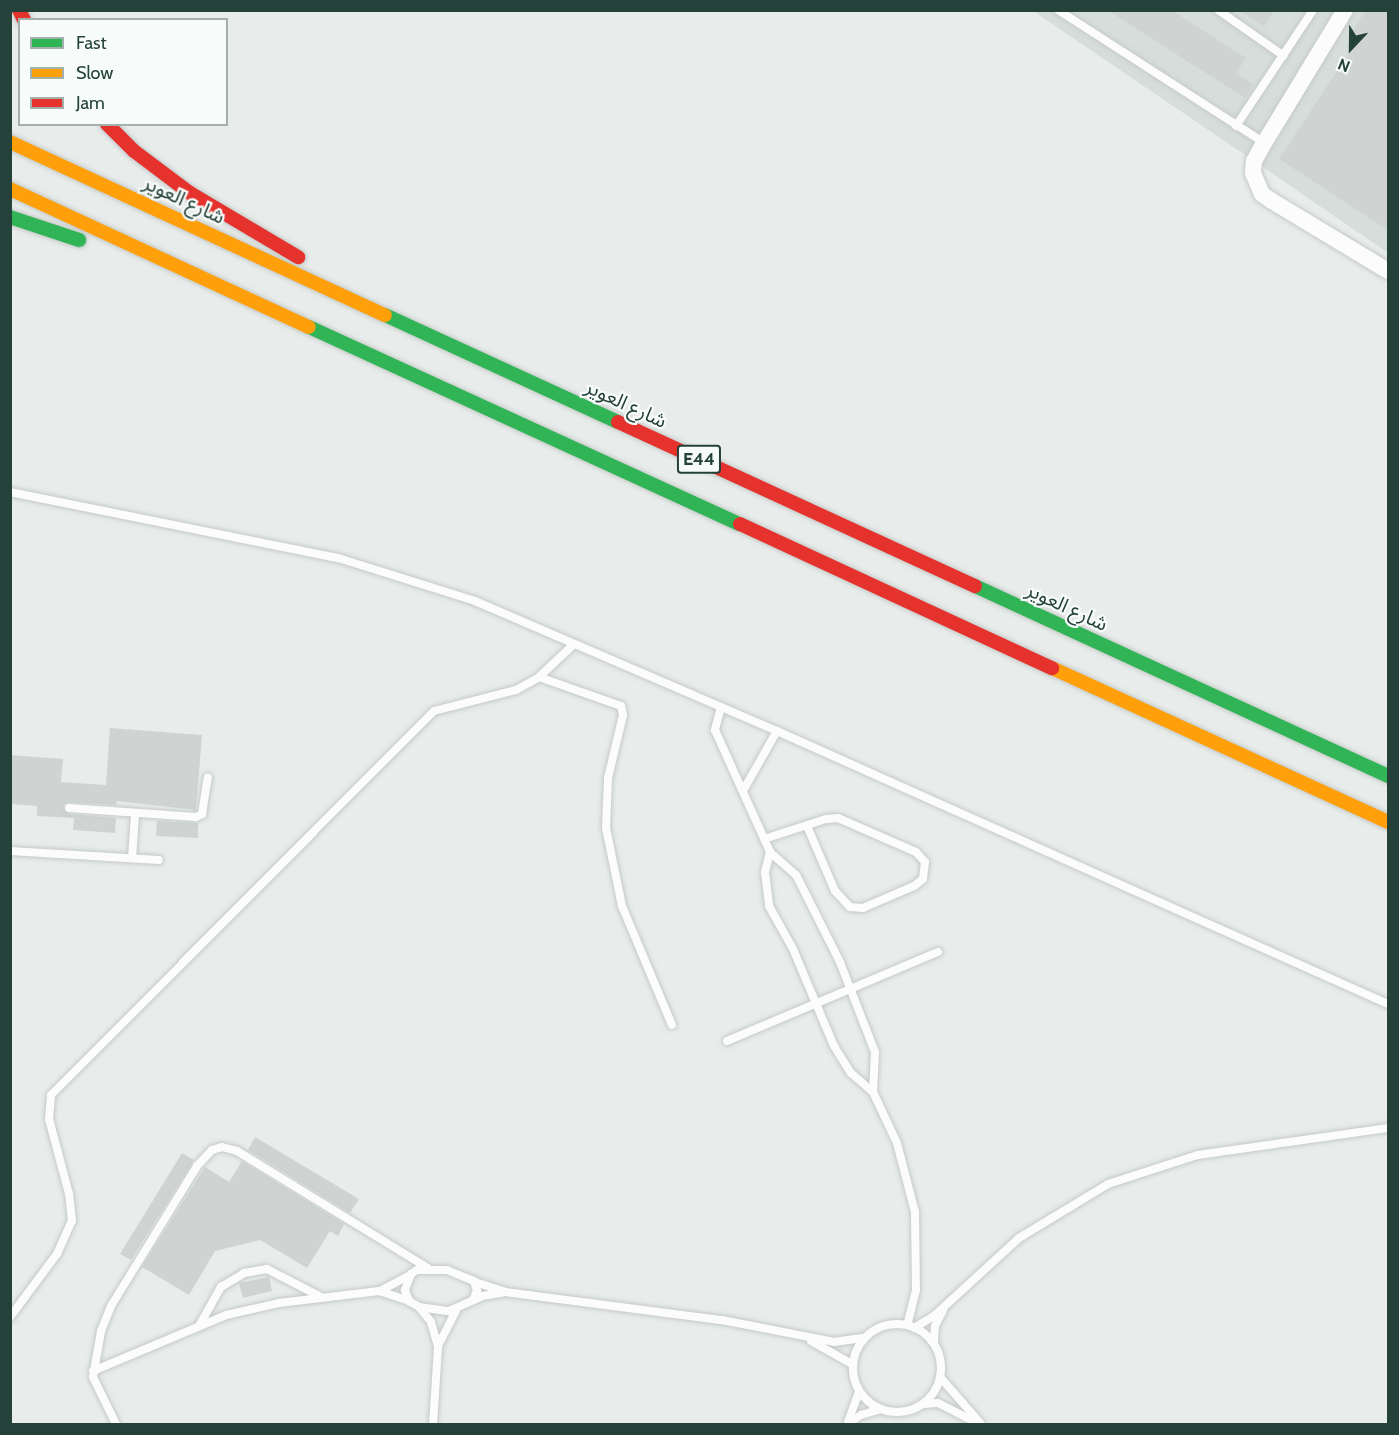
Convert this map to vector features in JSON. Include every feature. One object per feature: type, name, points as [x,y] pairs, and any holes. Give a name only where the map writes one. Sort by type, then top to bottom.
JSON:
[{"type":"highway","points":[[109,126],[134,151],[190,193],[251,227],[372,308]]},
{"type":"highway","name":"شارع العوير","points":[[10,142],[1389,776]]},
{"type":"highway","name":"E44","points":[[10,189],[1389,822]]},
{"type":"highway","points":[[10,217],[93,246]]},
{"type":"highway","points":[[237,311],[265,322],[341,340]]},
{"type":"street","points":[[1345,10],[1264,143],[1254,161],[1253,173],[1263,194],[1389,272]]},
{"type":"lane","points":[[1058,10],[1264,143]]},
{"type":"lane","points":[[1218,10],[1284,56]]},
{"type":"lane","points":[[1236,126],[1313,10]]},
{"type":"lane","points":[[10,492],[338,558],[475,602],[777,731],[1389,1004]]},
{"type":"lane","points":[[10,1317],[57,1254],[72,1221],[69,1194],[49,1119],[51,1095],[434,711],[516,690],[539,677],[573,645]]},
{"type":"lane","points":[[539,677],[621,706],[623,715],[608,778],[606,828],[622,906],[672,1025]]},
{"type":"lane","points":[[721,707],[715,730],[736,782],[744,789],[770,852],[796,875],[852,989],[874,1052],[873,1092]]},
{"type":"lane","points":[[744,789],[777,731]]},
{"type":"lane","points":[[69,808],[135,815],[202,814],[208,777]]},
{"type":"lane","points":[[1359,808],[1389,832]]},
{"type":"lane","points":[[132,858],[135,815]]},
{"type":"lane","points":[[764,839],[807,826],[838,818],[906,848],[925,862],[923,879],[915,886],[863,908],[850,907],[835,891],[807,826]]},
{"type":"lane","points":[[10,851],[159,860]]},
{"type":"lane","points":[[770,852],[765,872],[769,906],[793,949],[834,1047],[851,1073],[873,1092],[897,1143],[915,1212],[916,1290],[910,1326]]},
{"type":"lane","points":[[727,1041],[938,952]]},
{"type":"lane","points":[[116,1425],[100,1395],[93,1371],[101,1331],[111,1306],[203,1157],[216,1149],[237,1150],[428,1268],[458,1272],[474,1282],[505,1292],[785,1332],[843,1343],[864,1338],[890,1324],[910,1326],[934,1316],[956,1293],[1019,1238],[1108,1184],[1198,1155],[1389,1128]]},
{"type":"lane","points":[[93,1371],[199,1326],[268,1305],[379,1291],[398,1285],[411,1274],[428,1268]]},
{"type":"lane","points":[[199,1326],[221,1287],[244,1273],[267,1269],[322,1297]]},
{"type":"lane","points":[[410,1301],[405,1290],[411,1274]]},
{"type":"lane","points":[[473,1300],[477,1292],[474,1282]]},
{"type":"lane","points":[[379,1291],[410,1301],[419,1307],[431,1322],[438,1347],[434,1425]]},
{"type":"lane","points":[[438,1347],[457,1310],[473,1300],[505,1292]]},
{"type":"lane","points":[[848,1425],[867,1412],[881,1409],[910,1410],[923,1404],[933,1394],[940,1377],[941,1366],[934,1346],[938,1320],[956,1293]]},
{"type":"lane","points":[[419,1307],[457,1310]]},
{"type":"lane","points":[[910,1326],[934,1346]]},
{"type":"lane","points":[[785,1332],[852,1364]]},
{"type":"lane","points":[[848,1425],[859,1392],[852,1364],[864,1338]]},
{"type":"lane","points":[[940,1377],[980,1425]]},
{"type":"lane","points":[[859,1392],[881,1409]]},
{"type":"lane","points":[[923,1404],[946,1406],[980,1425]]},
{"type":"shaded area","points":[[1033,11],[1388,11],[1388,253],[1254,161]]},
{"type":"building","points":[[1107,10],[1171,10],[1246,58],[1236,73],[1253,84],[1245,98]]},
{"type":"building","points":[[1239,10],[1275,10],[1264,27]]},
{"type":"building","points":[[1366,10],[1389,10],[1389,231],[1279,159],[1356,42],[1348,37]]},
{"type":"building","points":[[110,728],[202,735],[196,810],[117,801],[116,805],[69,802],[63,805],[68,814],[116,818],[115,833],[73,830],[74,818],[37,816],[37,806],[10,804],[10,755],[63,759],[61,782],[106,785]]},
{"type":"building","points":[[157,821],[198,823],[198,838],[156,836]]},
{"type":"building","points":[[255,1137],[359,1199],[350,1213],[248,1150]]},
{"type":"building","points":[[182,1153],[194,1160],[131,1260],[120,1254]]},
{"type":"building","points":[[242,1161],[344,1224],[338,1236],[330,1231],[307,1268],[260,1240],[215,1251],[189,1295],[142,1267],[205,1167],[229,1182]]},
{"type":"building","points":[[269,1277],[272,1291],[243,1298],[239,1283]]},
{"type":"traffic: fast","points":[[10,217],[79,240]]},
{"type":"traffic: fast","points":[[385,315],[618,422]]},
{"type":"traffic: fast","points":[[309,327],[740,524]]},
{"type":"traffic: fast","points":[[975,586],[1388,776]]},
{"type":"traffic: slow","points":[[10,142],[385,315]]},
{"type":"traffic: slow","points":[[10,189],[309,327]]},
{"type":"traffic: slow","points":[[1052,668],[1388,822]]},
{"type":"traffic: jam","points":[[19,10],[23,18]]},
{"type":"traffic: jam","points":[[109,126],[134,151],[190,193],[298,257]]},
{"type":"traffic: jam","points":[[618,422],[975,586]]},
{"type":"traffic: jam","points":[[740,524],[1052,668]]}]
